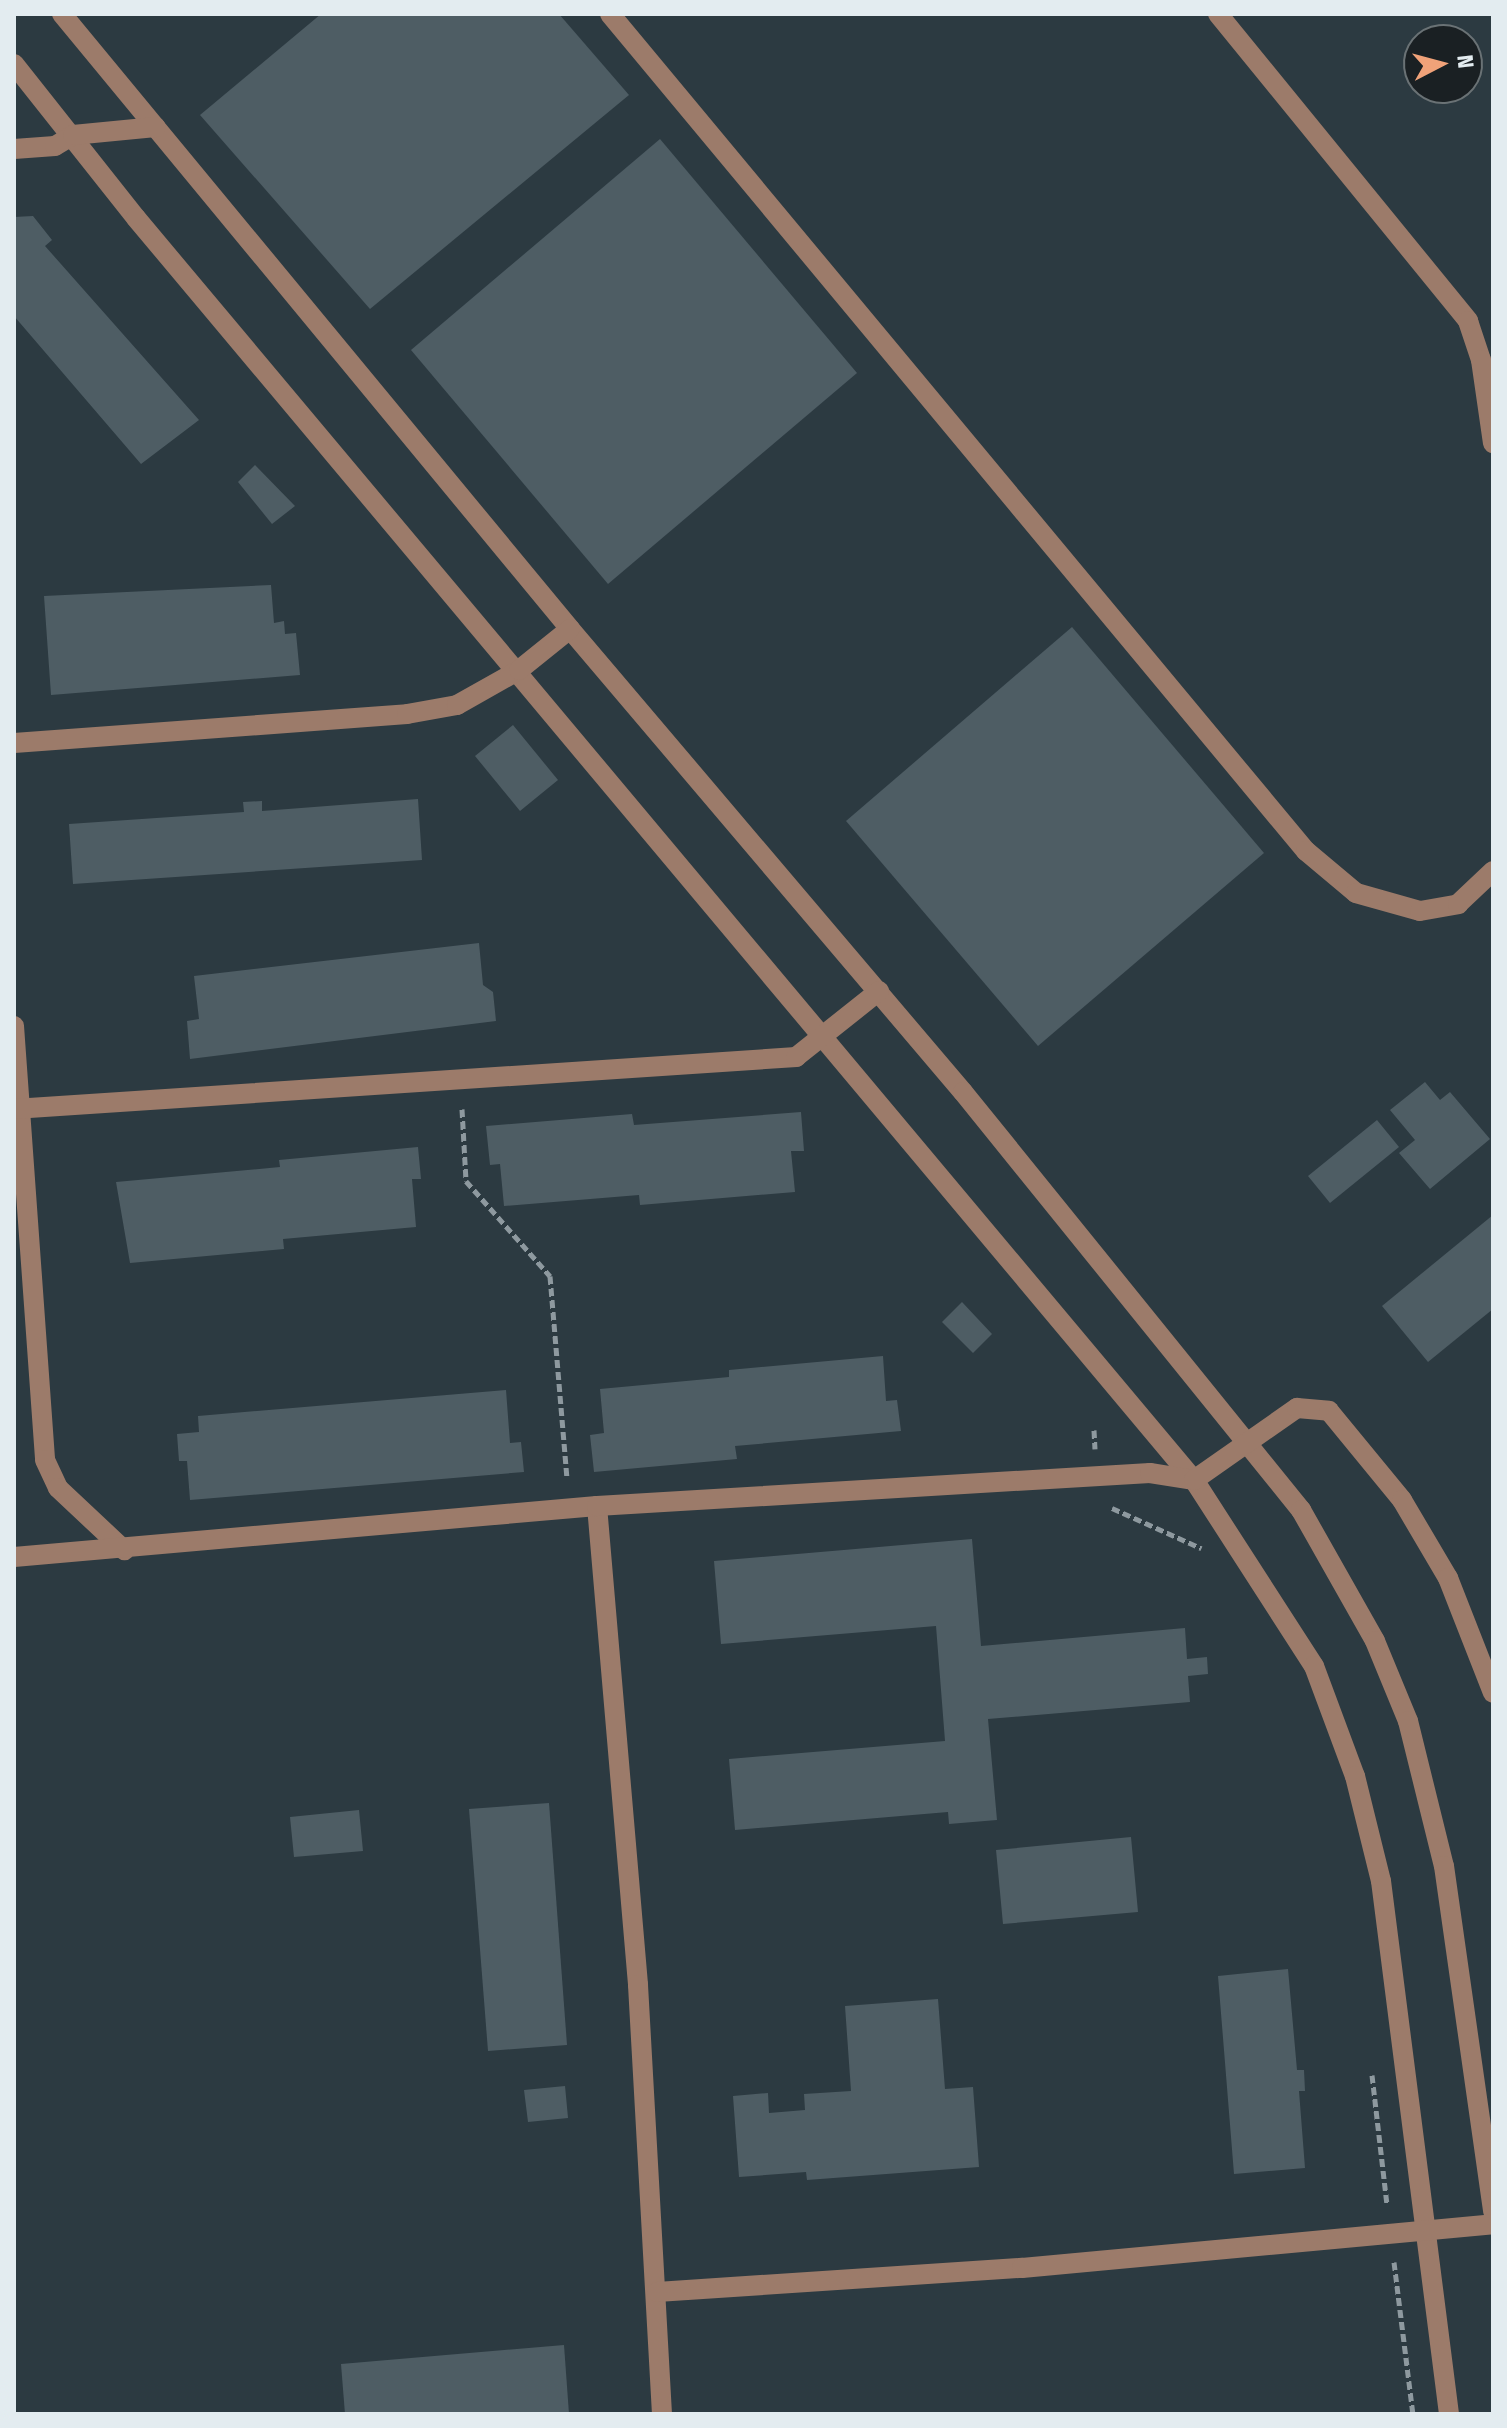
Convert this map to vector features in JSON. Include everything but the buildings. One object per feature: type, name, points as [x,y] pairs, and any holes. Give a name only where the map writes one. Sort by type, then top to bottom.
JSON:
[{"type":"street","points":[[62,14],[570,629],[879,991],[1301,1510],[1338,1571],[1408,1721],[1444,1866],[1493,2212]]},
{"type":"street","points":[[610,14],[1306,851],[1356,893],[1420,911],[1458,904],[1493,871]]},
{"type":"street","points":[[1218,14],[1468,321],[1481,360],[1493,443]]},
{"type":"street","points":[[14,64],[136,218],[519,670],[1194,1480],[1314,1666],[1355,1776],[1381,1881],[1429,2233],[1449,2414]]},
{"type":"street","points":[[14,149],[55,146],[73,135],[156,127]]},
{"type":"street","points":[[14,743],[407,714],[457,705],[519,670],[570,629]]},
{"type":"street","points":[[17,1109],[796,1057],[879,991]]},
{"type":"street","points":[[14,1026],[17,1109],[45,1460],[58,1488],[124,1550]]},
{"type":"street","points":[[14,1557],[124,1550],[597,1506],[1150,1473],[1194,1480],[1297,1408],[1329,1411],[1402,1500],[1448,1578],[1493,1693]]},
{"type":"street","points":[[597,1506],[638,1985],[662,2414]]},
{"type":"street","points":[[657,2292],[1429,2233],[1493,2224]]},
{"type":"path","points":[[461,1080],[466,1181],[550,1276],[569,1508]]},
{"type":"path","points":[[1094,1430],[1102,1503],[1203,1549]]},
{"type":"path","points":[[1370,2062],[1413,2414]]}]
